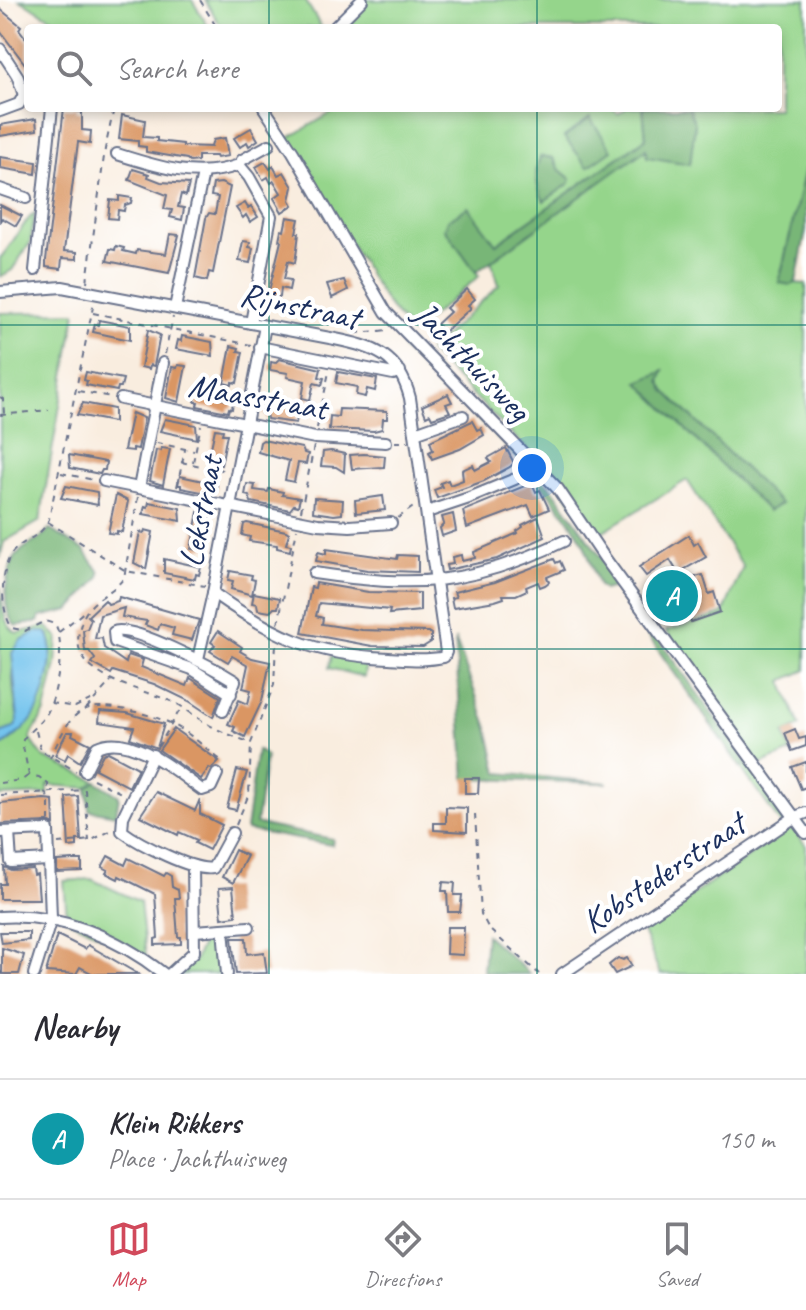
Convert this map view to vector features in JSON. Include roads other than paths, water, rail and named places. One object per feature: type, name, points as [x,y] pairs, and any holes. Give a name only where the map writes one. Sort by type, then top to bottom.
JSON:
[{"type":"street","points":[[338,24],[362,0]]},
{"type":"street","points":[[0,49],[24,91]]},
{"type":"street","points":[[0,111],[19,104],[24,98]]},
{"type":"street","points":[[35,270],[52,112]]},
{"type":"street","name":"Jachthuisweg","points":[[267,112],[386,312],[558,489],[604,557],[801,815],[806,833]]},
{"type":"street","points":[[117,154],[168,169],[203,173],[239,165],[242,160],[269,145]]},
{"type":"street","points":[[239,165],[271,216],[251,323]]},
{"type":"street","points":[[175,308],[203,173]]},
{"type":"street","points":[[0,189],[26,198]]},
{"type":"street","name":"Rijnstraat","points":[[0,292],[62,287],[359,344],[385,355],[400,371]]},
{"type":"street","name":"Lekstraat","points":[[265,326],[213,590],[251,620],[294,642],[318,650],[360,657],[440,658],[446,652],[435,582]]},
{"type":"street","points":[[260,347],[393,374],[400,371],[410,398],[435,582]]},
{"type":"street","points":[[139,488],[163,363]]},
{"type":"street","name":"Maasstraat","points":[[121,399],[315,438],[386,442]]},
{"type":"street","points":[[416,437],[463,416]]},
{"type":"street","points":[[426,507],[469,498],[515,479]]},
{"type":"street","points":[[104,481],[299,521],[350,526],[391,523]]},
{"type":"street","points":[[314,573],[365,580],[435,582],[478,575],[524,560],[564,541]]},
{"type":"street","points":[[198,659],[213,590]]},
{"type":"street","points":[[223,711],[231,694],[235,681],[198,659],[125,629],[119,629],[113,635],[115,642],[192,669],[231,694]]},
{"type":"street","points":[[85,771],[100,744],[125,746],[153,755],[202,790],[211,787],[217,774]]},
{"type":"street","points":[[153,755],[123,817],[122,831],[193,866],[213,868],[232,833]]},
{"type":"street","name":"Kobstederstraat","points":[[562,974],[801,815]]},
{"type":"street","points":[[34,974],[51,919],[48,830],[5,832],[11,862],[49,860]]},
{"type":"street","points":[[0,917],[51,919],[107,939],[167,974],[194,952],[193,866]]},
{"type":"street","points":[[195,931],[249,927]]},
{"type":"street","points":[[223,929],[227,974]]},
{"type":"water","points":[[36,632],[46,632],[50,640],[45,688],[31,721],[0,746],[0,733],[14,728],[18,721],[12,653],[21,640]]},
{"type":"place","name":"Klein Rikkers","points":[[672,596]]}]
